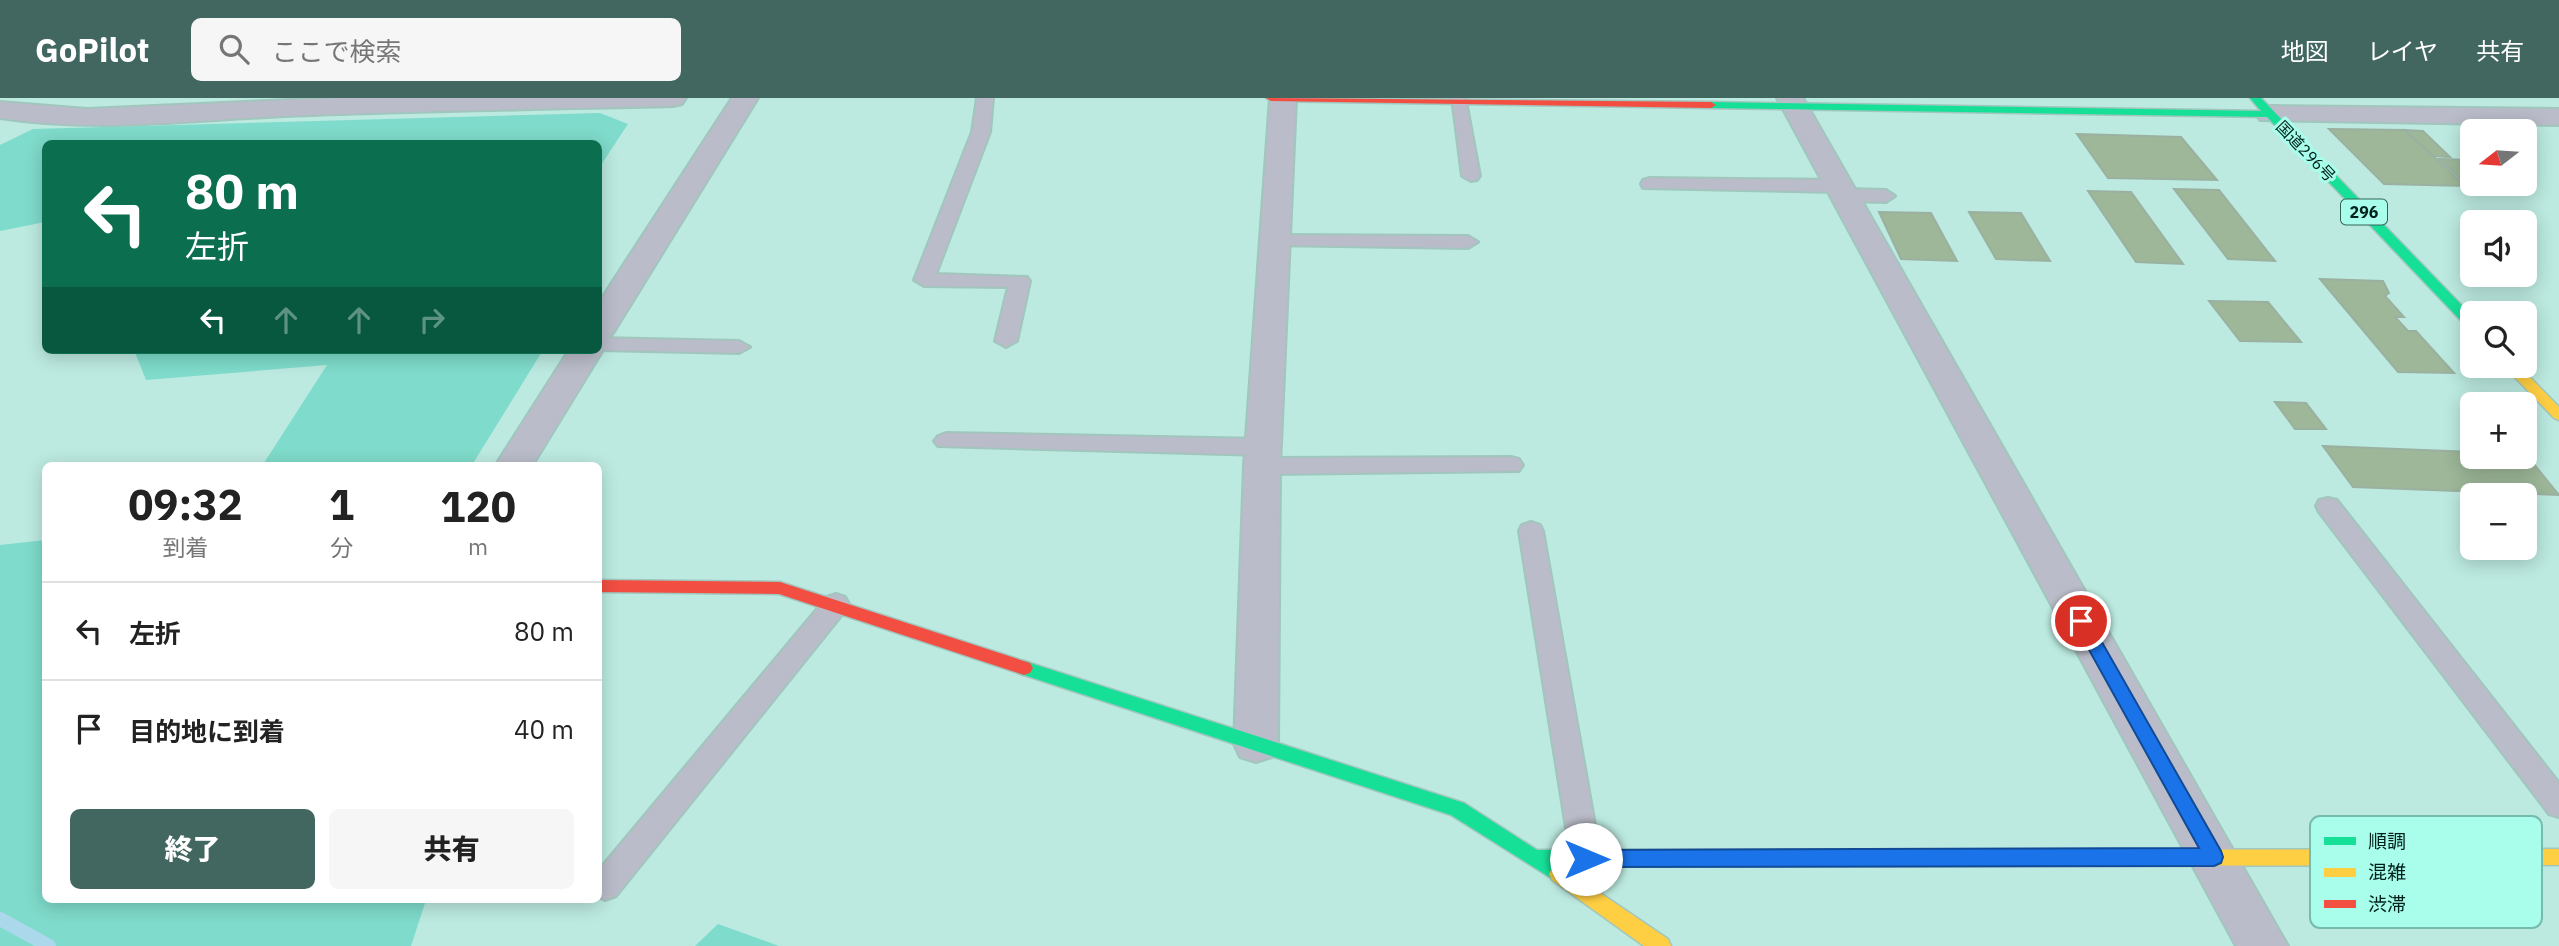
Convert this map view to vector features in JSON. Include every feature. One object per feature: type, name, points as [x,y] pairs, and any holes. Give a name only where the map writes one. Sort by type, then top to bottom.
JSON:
[{"type":"main road","points":[[1271,98],[2263,106]]},
{"type":"main road","name":"国道296号","points":[[2263,106],[2460,311]]},
{"type":"main road","points":[[2523,378],[2559,415]]},
{"type":"main road","points":[[602,586],[780,588],[836,604],[1457,809],[1537,859],[1661,946]]},
{"type":"main road","points":[[1537,859],[2310,857]]},
{"type":"street","points":[[0,110],[27,115],[155,116],[230,110],[673,98]]},
{"type":"street","points":[[602,324],[745,98]]},
{"type":"street","points":[[1256,744],[1263,457],[1283,98]]},
{"type":"street","points":[[1792,102],[2263,946]]},
{"type":"street","points":[[2263,106],[2559,117]]},
{"type":"street","points":[[516,462],[583,354]]},
{"type":"lane","points":[[985,98],[982,132],[924,280],[1020,281],[1006,341]]},
{"type":"lane","points":[[1458,101],[1471,176]]},
{"type":"lane","points":[[1650,184],[1841,190],[1886,196]]},
{"type":"lane","points":[[1276,241],[1468,242]]},
{"type":"lane","points":[[602,344],[739,346]]},
{"type":"lane","points":[[946,440],[1263,457],[1511,465]]},
{"type":"lane","points":[[2328,506],[2559,805]]},
{"type":"lane","points":[[1531,531],[1586,859]]},
{"type":"lane","points":[[605,886],[836,604]]},
{"type":"green space","points":[[600,113],[628,124],[602,163],[602,140],[42,140],[42,223],[0,231],[0,145],[33,129]]},
{"type":"green space","points":[[136,354],[541,354],[474,462],[265,462],[327,365],[146,380]]},
{"type":"green space","points":[[42,540],[42,903],[425,903],[411,946],[0,946],[0,545]]},
{"type":"green space","points":[[718,924],[779,946],[695,946]]},
{"type":"building","points":[[2329,129],[2405,130],[2460,181],[2460,186],[2384,184]]},
{"type":"building","points":[[2405,130],[2423,131],[2450,157],[2433,156]]},
{"type":"building","points":[[2077,134],[2181,137],[2217,180],[2108,178]]},
{"type":"building","points":[[2439,159],[2460,160],[2460,178]]},
{"type":"building","points":[[2174,189],[2219,190],[2275,261],[2228,259]]},
{"type":"building","points":[[2088,191],[2131,192],[2183,264],[2136,262]]},
{"type":"building","points":[[1879,212],[1931,213],[1957,261],[1901,259]]},
{"type":"building","points":[[1969,212],[2021,213],[2050,261],[1996,259]]},
{"type":"building","points":[[2320,279],[2383,281],[2389,293],[2385,296],[2404,317],[2395,317],[2408,331],[2416,331],[2454,373],[2398,372]]},
{"type":"building","points":[[2209,301],[2268,302],[2301,342],[2240,341]]},
{"type":"building","points":[[2275,402],[2306,403],[2326,429],[2295,429]]},
{"type":"building","points":[[2323,446],[2460,451],[2460,469],[2537,468],[2559,495],[2537,494],[2537,483],[2460,483],[2460,491],[2353,487]]},
{"type":"waterway","points":[[0,919],[49,946]]},
{"type":"traffic: fast","points":[[2255,98],[2460,311]]},
{"type":"traffic: fast","points":[[1711,105],[2270,114]]},
{"type":"traffic: fast","points":[[1024,668],[1457,809],[1559,874]]},
{"type":"traffic: fast","points":[[1537,858],[1941,858]]},
{"type":"traffic: slow","points":[[2523,378],[2559,415]]},
{"type":"traffic: slow","points":[[1941,858],[2310,857]]},
{"type":"traffic: slow","points":[[2542,857],[2559,857]]},
{"type":"traffic: slow","points":[[1559,874],[1661,946]]},
{"type":"traffic: jam","points":[[1271,98],[1711,105]]},
{"type":"traffic: jam","points":[[602,586],[780,588],[1024,668]]},
{"type":"route","points":[[1586,859],[2214,857],[2081,621]]}]
